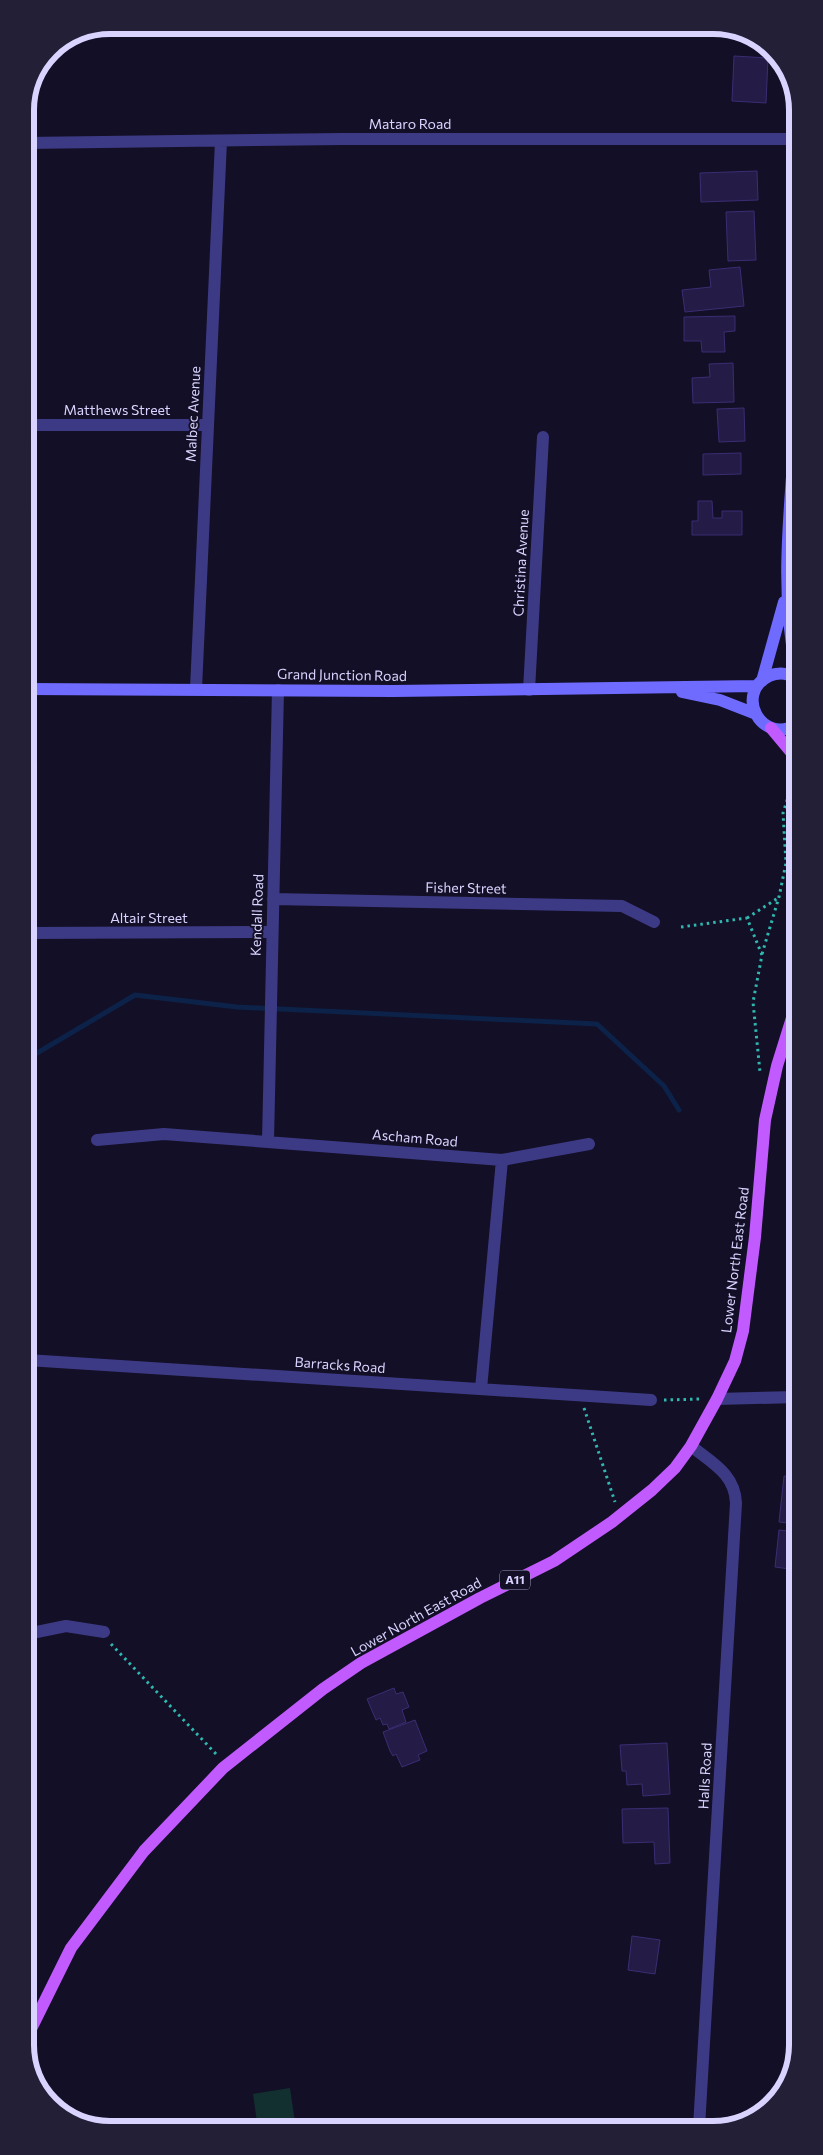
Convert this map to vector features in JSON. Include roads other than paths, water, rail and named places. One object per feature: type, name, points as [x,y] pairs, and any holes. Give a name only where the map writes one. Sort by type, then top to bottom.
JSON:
[{"type":"main road","points":[[789,542],[786,593],[789,623]]},
{"type":"main road","points":[[756,714],[753,700],[774,642],[786,593]]},
{"type":"main road","name":"Grand Junction Road","points":[[34,689],[530,690],[759,684],[780,674],[789,676]]},
{"type":"main road","name":"Grand Junction Road","points":[[658,687],[720,700],[756,714],[760,720],[772,728]]},
{"type":"main road","points":[[772,728],[789,728]]},
{"type":"main road","points":[[772,728],[789,749]]},
{"type":"main road","name":"Lower North East Road","points":[[34,2023],[71,1948],[144,1851],[226,1765],[323,1689],[361,1663],[480,1598],[554,1561],[619,1516],[652,1490],[675,1468],[691,1446],[735,1361],[743,1331],[755,1237],[765,1120],[777,1066],[789,1027]]},
{"type":"street","name":"Mataro Road","points":[[34,143],[789,139]]},
{"type":"street","name":"Malbec Avenue","points":[[196,689],[221,141]]},
{"type":"street","name":"Matthews Street","points":[[34,425],[208,425]]},
{"type":"street","name":"Christina Avenue","points":[[530,690],[543,437]]},
{"type":"street","name":"Kendall Road","points":[[268,1141],[278,690]]},
{"type":"street","name":"Fisher Street","points":[[273,899],[622,906],[654,922]]},
{"type":"street","name":"Altair Street","points":[[34,933],[272,932]]},
{"type":"street","name":"Ascham Road","points":[[97,1140],[164,1134],[502,1160],[590,1144]]},
{"type":"street","points":[[481,1389],[502,1160]]},
{"type":"street","name":"Barracks Road","points":[[34,1360],[651,1400]]},
{"type":"street","points":[[716,1399],[789,1397]]},
{"type":"street","name":"Halls Road","points":[[691,1446],[730,1479],[736,1504],[699,2121]]},
{"type":"street","points":[[34,1633],[66,1626],[101,1632]]},
{"type":"waterway","points":[[34,1055],[135,995],[237,1007],[597,1024],[664,1086],[679,1110]]}]
